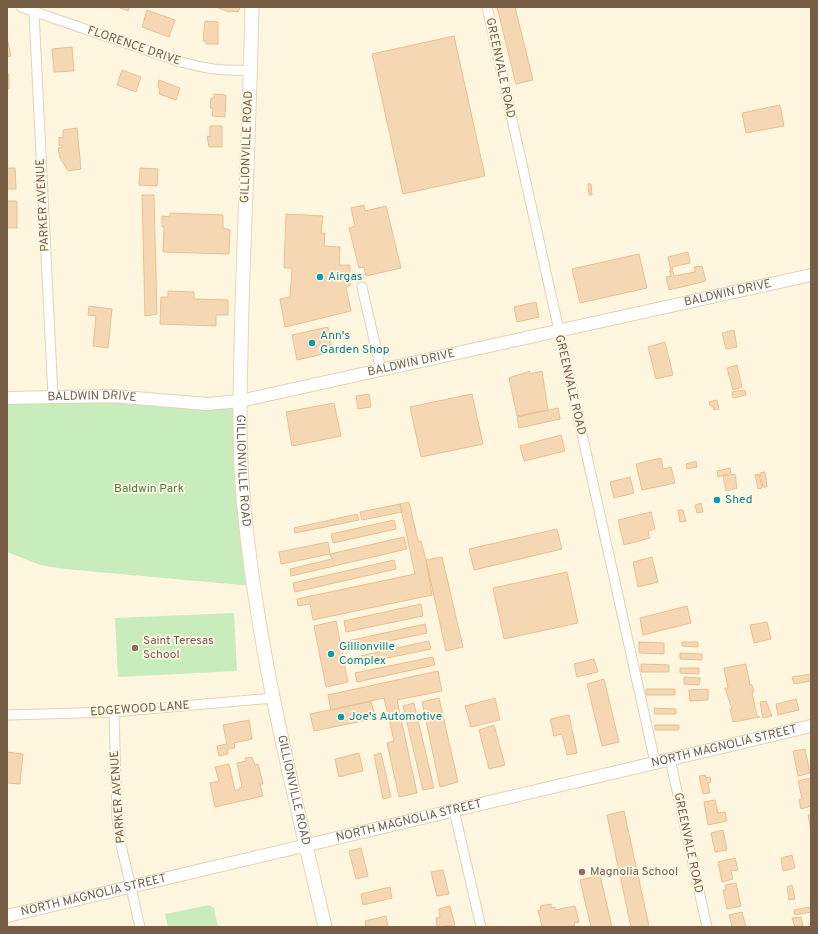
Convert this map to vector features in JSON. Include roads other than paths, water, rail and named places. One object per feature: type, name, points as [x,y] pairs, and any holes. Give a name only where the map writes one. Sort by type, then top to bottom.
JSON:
[{"type":"main road","name":"GILLIONVILLE ROAD","points":[[252,7],[240,401],[242,481],[255,598],[274,698],[325,927]]},
{"type":"street","name":"FLORENCE DRIVE","points":[[21,7],[204,68],[221,71],[250,70]]},
{"type":"street","name":"GREENVALE ROAD","points":[[487,7],[654,762]]},
{"type":"street","name":"PARKER AVENUE","points":[[34,12],[53,397]]},
{"type":"street","name":"BALDWIN DRIVE","points":[[7,398],[112,396],[207,404],[240,401],[811,275]]},
{"type":"street","points":[[362,287],[381,370]]},
{"type":"street","name":"EDGEWOOD LANE","points":[[7,715],[114,712],[274,698]]},
{"type":"street","name":"PARKER AVENUE","points":[[114,712],[117,811],[121,845],[140,927]]},
{"type":"street","name":"NORTH MAGNOLIA STREET","points":[[7,916],[811,726]]},
{"type":"street","name":"GREENVALE ROAD","points":[[670,759],[707,927]]},
{"type":"street","points":[[454,810],[481,927]]},
{"type":"place","name":"Airgas","points":[[320,277]]},
{"type":"place","name":"Ann's Garden Shop","points":[[312,343]]},
{"type":"place","name":"Shed","points":[[717,500]]},
{"type":"place","name":"Saint Teresas School","points":[[135,648]]},
{"type":"place","name":"Gillionville Complex","points":[[331,654]]},
{"type":"place","name":"Joe's Automotive","points":[[341,717]]},
{"type":"place","name":"Magnolia School","points":[[582,872]]},
{"type":"park label","name":"Baldwin Park","points":[[149,489]]}]
